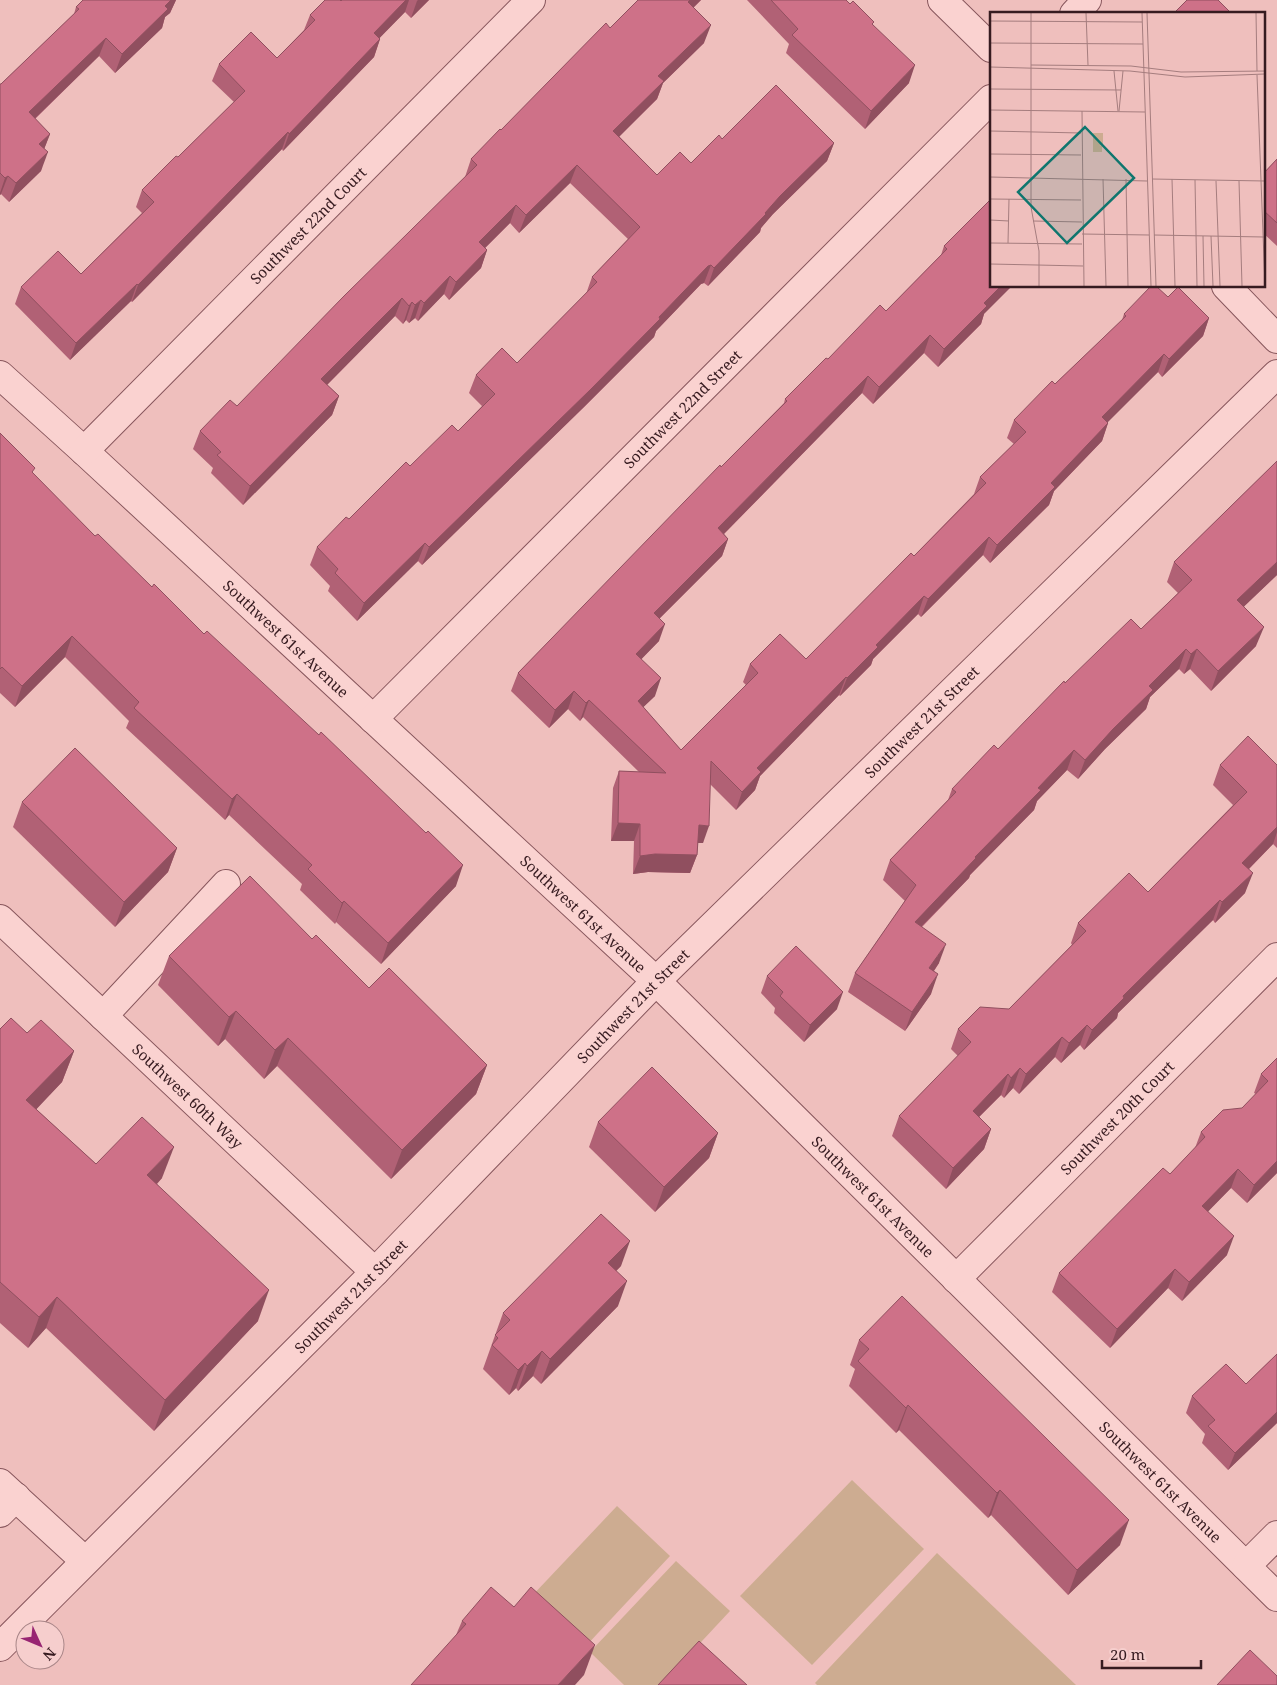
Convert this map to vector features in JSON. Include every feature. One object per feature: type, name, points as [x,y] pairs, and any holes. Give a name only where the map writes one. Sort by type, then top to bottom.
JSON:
[{"type":"street","name":"Southwest 22nd Court","points":[[84,451],[531,0]]},
{"type":"street","points":[[942,0],[990,47]]},
{"type":"street","points":[[1076,12],[1087,0]]},
{"type":"street","name":"Southwest 22nd Street","points":[[373,719],[990,100]]},
{"type":"street","points":[[1228,288],[1277,339]]},
{"type":"street","name":"Southwest 21st Street","points":[[0,1646],[376,1272],[656,981],[1277,374]]},
{"type":"street","name":"Southwest 61st Avenue","points":[[0,375],[656,981],[1277,1597]]},
{"type":"street","points":[[102,1016],[226,884]]},
{"type":"street","name":"Southwest 60th Way","points":[[0,919],[376,1272]]},
{"type":"street","name":"Southwest 20th Court","points":[[956,1279],[1277,958]]},
{"type":"street","points":[[5,1498],[85,1561]]},
{"type":"street","points":[[1246,1566],[1277,1535]]},
{"type":"shaded area","points":[[852,1480],[924,1549],[812,1665],[740,1596]]},
{"type":"shaded area","points":[[617,1506],[670,1556],[584,1648],[530,1598]]},
{"type":"shaded area","points":[[937,1553],[1076,1685],[817,1685],[815,1683]]},
{"type":"shaded area","points":[[676,1561],[730,1611],[661,1685],[624,1685],[590,1652]]},
{"type":"building","points":[[83,0],[171,0],[165,6],[168,9],[122,54],[106,38],[29,112],[50,134],[39,144],[48,152],[16,183],[8,176],[5,178],[0,173],[0,84],[79,9],[76,7]]},
{"type":"building","points":[[325,0],[406,0],[374,33],[380,39],[289,134],[288,132],[138,285],[76,343],[21,287],[58,251],[81,274],[154,202],[142,190],[245,91],[219,64],[251,32],[277,58],[315,20],[310,15]]},
{"type":"building","points":[[638,0],[690,0],[688,2],[711,25],[658,76],[664,81],[613,131],[657,175],[680,152],[691,163],[719,135],[722,139],[776,85],[834,143],[780,196],[766,214],[714,268],[711,265],[708,266],[659,317],[660,319],[591,389],[429,547],[425,543],[364,603],[335,573],[338,569],[317,547],[346,517],[349,519],[406,462],[410,466],[452,425],[458,431],[495,394],[476,375],[502,348],[517,363],[597,282],[592,277],[640,227],[577,165],[526,215],[516,205],[479,242],[487,250],[456,282],[450,276],[424,303],[421,300],[415,305],[412,302],[409,306],[402,298],[321,379],[339,396],[250,486],[217,455],[221,452],[200,431],[230,400],[237,406],[344,296],[477,165],[471,159],[500,129],[606,23],[610,28]]},
{"type":"building","points":[[771,0],[846,0],[850,4],[853,1],[874,22],[872,24],[915,65],[871,111],[792,35],[798,29]]},
{"type":"building","points":[[1187,0],[1218,0],[1230,12],[1175,12]]},
{"type":"building","points":[[1277,159],[1277,223],[1264,211],[1264,173]]},
{"type":"building","points":[[990,200],[990,288],[999,288],[984,303],[987,306],[944,349],[930,335],[879,387],[868,376],[718,528],[728,539],[654,613],[665,624],[636,654],[661,678],[638,701],[681,750],[758,673],[750,664],[780,634],[806,659],[911,553],[914,556],[986,483],[980,477],[1026,432],[1014,420],[1052,381],[1055,384],[1126,316],[1124,314],[1149,288],[1158,288],[1168,297],[1179,288],[1209,318],[1169,359],[1164,354],[1102,417],[1108,423],[1051,483],[1055,487],[997,545],[989,537],[928,599],[924,596],[876,645],[878,647],[757,768],[761,772],[742,792],[711,761],[709,826],[699,825],[697,855],[655,854],[640,856],[640,824],[618,823],[619,771],[666,773],[589,700],[586,703],[574,691],[555,710],[518,673],[720,465],[721,467],[787,401],[785,399],[826,358],[828,359],[880,305],[886,311],[947,249],[944,246]]},
{"type":"building","points":[[0,433],[35,468],[32,472],[95,536],[98,534],[152,587],[154,584],[204,634],[207,631],[319,735],[321,732],[426,833],[428,831],[463,865],[388,943],[344,901],[342,903],[308,869],[312,865],[237,794],[232,799],[134,708],[139,702],[72,636],[22,686],[2,667],[0,669]]},
{"type":"building","points":[[1277,461],[1277,562],[1237,600],[1264,627],[1218,671],[1197,649],[1191,654],[1186,649],[1149,686],[1153,690],[1113,729],[1085,760],[1074,750],[1038,788],[1041,790],[915,922],[946,944],[929,968],[938,974],[912,1012],[855,973],[916,885],[890,860],[956,792],[952,789],[994,745],[998,749],[1064,681],[1065,683],[1131,619],[1141,629],[1192,580],[1174,562]]},
{"type":"building","points":[[1248,736],[1277,765],[1277,827],[1242,863],[1253,873],[1222,902],[1220,900],[1123,996],[1124,998],[1092,1030],[1087,1025],[1069,1043],[1062,1037],[1026,1074],[1020,1068],[1011,1078],[1008,1074],[973,1111],[991,1129],[953,1168],[899,1116],[971,1042],[958,1029],[980,1007],[1009,1009],[1086,931],[1078,923],[1129,873],[1148,892],[1247,792],[1220,765]]},
{"type":"building","points":[[75,748],[177,848],[124,902],[22,802]]},
{"type":"building","points":[[250,876],[312,939],[316,935],[369,988],[389,968],[487,1065],[402,1150],[288,1038],[275,1050],[236,1011],[229,1017],[169,956]]},
{"type":"building","points":[[796,946],[843,992],[810,1025],[780,996],[783,992],[767,976]]},
{"type":"building","points":[[11,1018],[27,1033],[41,1020],[74,1051],[26,1100],[96,1164],[142,1117],[174,1147],[147,1175],[269,1290],[165,1400],[57,1297],[39,1317],[0,1282],[0,1029]]},
{"type":"building","points":[[1277,1058],[1277,1161],[1254,1185],[1238,1169],[1202,1206],[1234,1236],[1189,1282],[1175,1269],[1117,1329],[1059,1273],[1163,1168],[1170,1174],[1205,1137],[1201,1132],[1223,1110],[1242,1108],[1268,1081],[1261,1074]]},
{"type":"building","points":[[652,1067],[718,1133],[664,1187],[598,1122]]},
{"type":"building","points":[[601,1214],[630,1241],[608,1263],[627,1281],[550,1359],[542,1351],[527,1366],[525,1363],[518,1370],[492,1345],[498,1338],[495,1335],[510,1320],[503,1313]]},
{"type":"building","points":[[902,1296],[1129,1520],[1077,1570],[1000,1490],[997,1493],[908,1405],[906,1408],[858,1361],[869,1349],[859,1340]]},
{"type":"building","points":[[1277,1354],[1277,1412],[1235,1453],[1208,1426],[1215,1420],[1192,1396],[1226,1364],[1246,1384]]},
{"type":"building","points":[[491,1587],[514,1607],[531,1587],[595,1645],[558,1685],[411,1685],[466,1624],[462,1621]]},
{"type":"building","points":[[699,1641],[747,1685],[658,1685]]},
{"type":"building","points":[[1250,1650],[1277,1676],[1277,1685],[1217,1685]]}]
